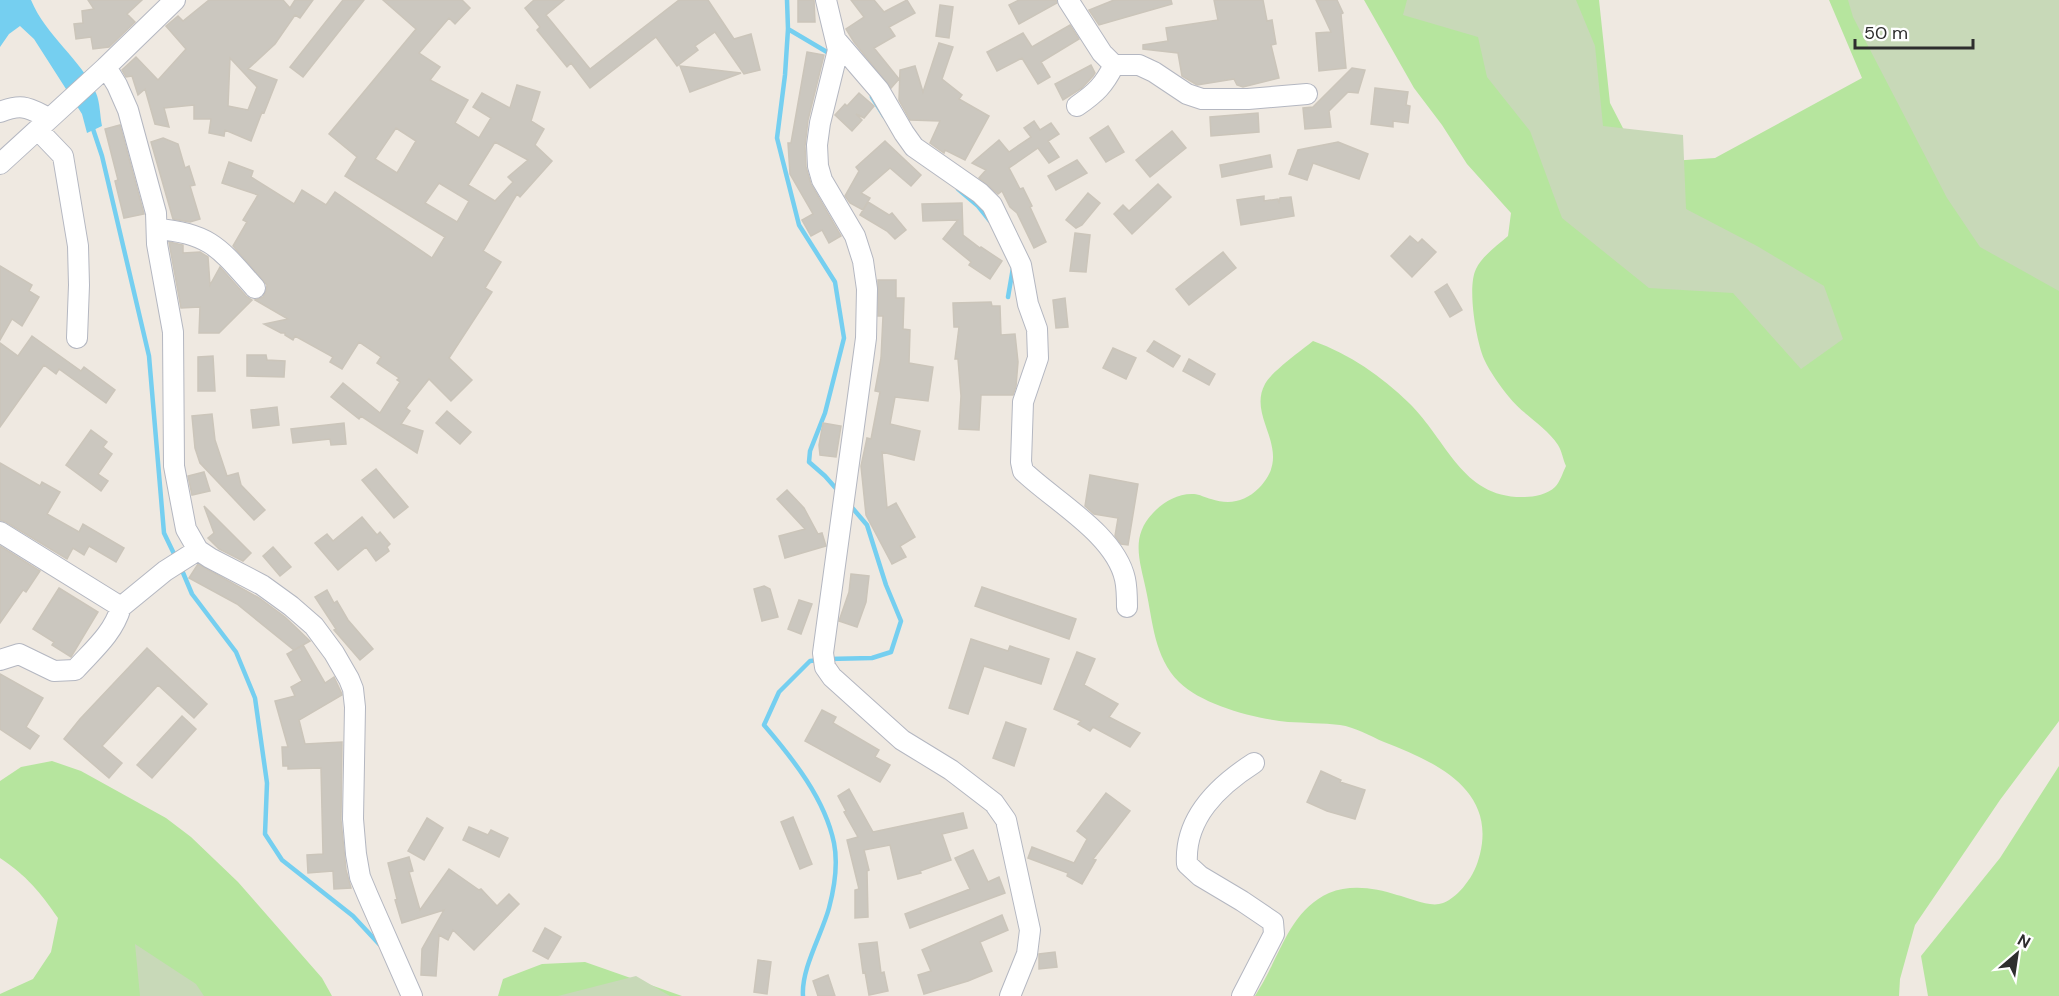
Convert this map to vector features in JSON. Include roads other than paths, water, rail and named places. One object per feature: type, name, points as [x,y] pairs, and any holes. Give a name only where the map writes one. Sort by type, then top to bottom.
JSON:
[{"type":"street","points":[[0,164],[176,0]]},
{"type":"street","points":[[826,0],[836,51],[820,123],[817,145],[818,166],[822,180],[855,236],[863,261],[867,289],[866,338],[824,660],[832,677],[902,740],[951,770],[994,803],[1006,819],[1030,930],[1026,954],[1010,996]]},
{"type":"street","points":[[1068,0],[1102,53],[1114,65],[1139,65],[1187,94],[1202,99],[1248,99],[1307,94]]},
{"type":"street","points":[[836,51],[879,90],[914,147],[980,193],[992,205],[1021,265],[1028,304],[1037,329],[1038,358],[1023,402],[1021,462],[1023,471],[1082,518],[1102,540],[1118,561],[1125,578],[1127,607]]},
{"type":"street","points":[[1077,106],[1105,83],[1114,65]]},
{"type":"street","points":[[99,73],[117,85],[128,110],[156,213],[157,244],[173,332],[174,466],[192,554]]},
{"type":"street","points":[[0,112],[15,106],[31,110],[48,119],[63,156],[78,246],[77,338]]},
{"type":"street","points":[[157,229],[182,231],[213,244],[226,255],[255,288]]},
{"type":"street","points":[[0,532],[121,607]]},
{"type":"street","points":[[0,660],[20,654],[54,671],[75,670],[110,633],[117,622],[121,607],[165,571],[192,554],[210,558],[262,585],[291,606],[314,626],[334,653],[349,679],[355,707],[353,819],[356,854],[364,886],[412,996]]},
{"type":"street","points":[[1242,996],[1274,934],[1273,922],[1200,876],[1187,864],[1186,850],[1189,833],[1208,800],[1235,775],[1254,763]]},
{"type":"water","points":[[0,0],[31,0],[45,25],[89,80],[97,97],[102,126],[87,133],[82,114],[34,39],[20,26],[9,34],[0,47]]},
{"type":"waterway","points":[[787,0],[785,75],[777,138],[799,225],[835,282],[844,338],[825,413],[810,451],[809,462],[840,493]]},
{"type":"waterway","points":[[788,29],[832,55]]},
{"type":"waterway","points":[[872,97],[884,116]]},
{"type":"waterway","points":[[92,126],[102,156],[149,356],[164,533],[176,558]]},
{"type":"waterway","points":[[958,189],[978,206],[990,221]]},
{"type":"waterway","points":[[1008,297],[1013,268]]},
{"type":"waterway","points":[[828,659],[872,658],[891,652],[901,621],[886,585],[867,525],[849,504]]},
{"type":"waterway","points":[[181,568],[192,594],[236,652],[255,698],[267,783],[265,834],[282,860],[353,916],[379,944]]},
{"type":"waterway","points":[[803,996],[805,975],[831,901],[836,859],[834,843],[830,827],[816,795],[797,766],[764,725],[779,692],[810,661],[820,660]]}]
